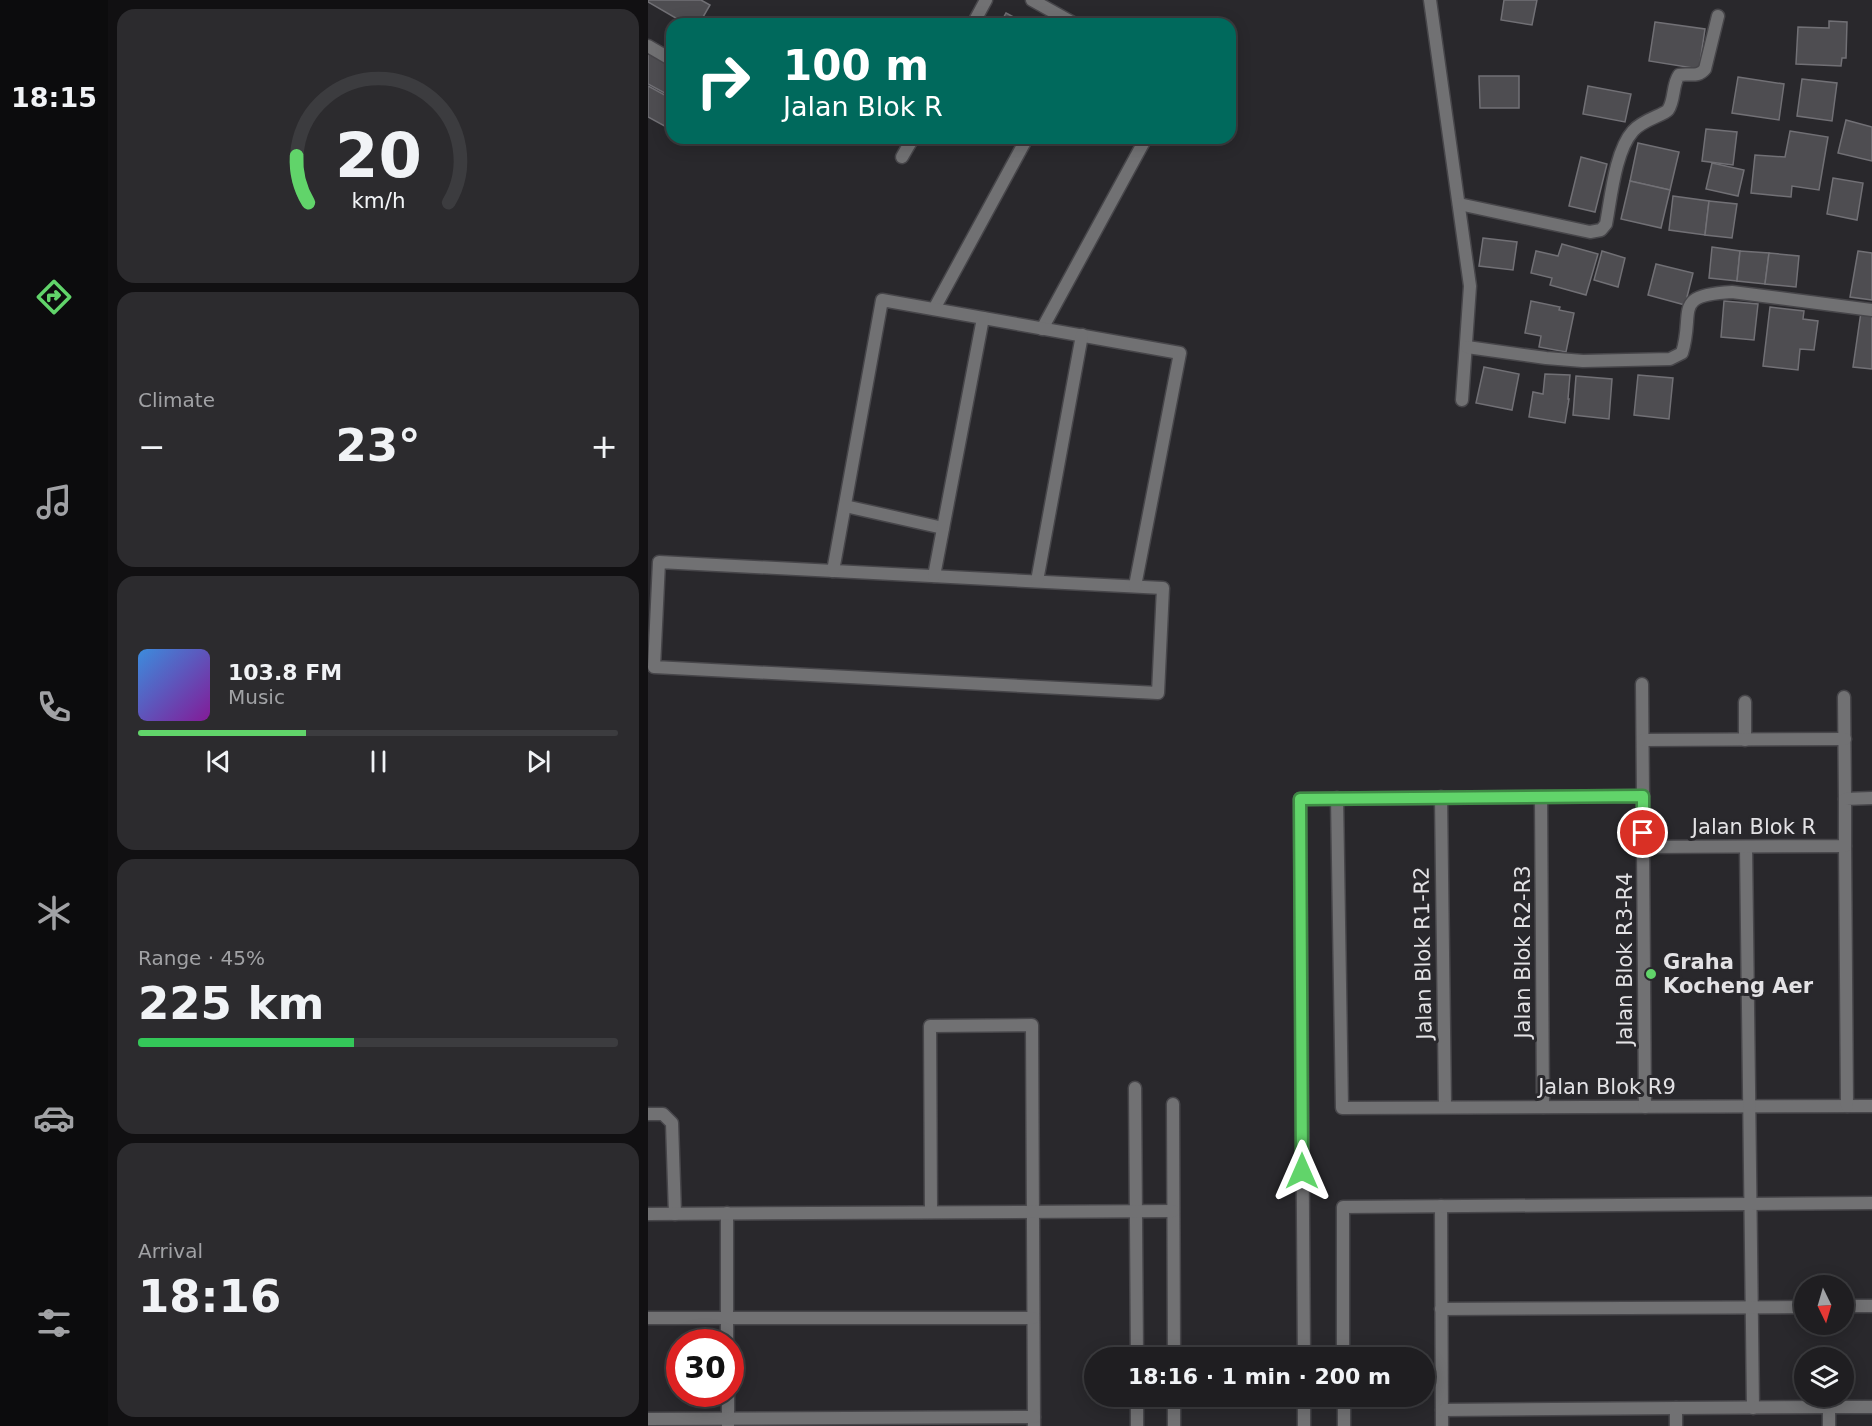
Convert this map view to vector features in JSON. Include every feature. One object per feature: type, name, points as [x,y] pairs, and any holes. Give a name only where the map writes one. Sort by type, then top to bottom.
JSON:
[{"type":"street","points":[[977,18],[986,0]]},
{"type":"street","points":[[1032,0],[1064,18]]},
{"type":"street","points":[[1430,0],[1470,286],[1462,400]]},
{"type":"street","points":[[1459,204],[1590,232],[1601,230],[1606,224],[1624,144],[1643,122],[1666,113],[1670,107],[1674,82],[1679,75],[1701,74],[1705,69],[1718,16]]},
{"type":"street","points":[[648,46],[666,56]]},
{"type":"street","points":[[902,158],[910,144]]},
{"type":"street","points":[[934,309],[1024,144]]},
{"type":"street","points":[[1042,328],[1143,144]]},
{"type":"street","points":[[1467,347],[1583,361],[1670,359],[1682,352],[1690,303],[1698,297],[1712,293],[1732,292],[1872,310]]},
{"type":"street","points":[[833,571],[882,300],[1180,353],[1136,586]]},
{"type":"street","points":[[934,576],[983,318]]},
{"type":"street","points":[[1037,581],[1082,335]]},
{"type":"street","points":[[845,506],[944,528]]},
{"type":"street","points":[[659,562],[934,576],[1163,588],[1158,693],[654,667],[659,562]]},
{"type":"street","points":[[1642,684],[1643,848]]},
{"type":"street","name":"Jalan Blok R","points":[[1643,848],[1845,846],[1844,697]]},
{"type":"street","points":[[1745,702],[1745,740]]},
{"type":"street","points":[[1643,740],[1845,739]]},
{"type":"street","points":[[1304,1347],[1300,799],[1643,796]]},
{"type":"street","name":"Jalan Blok R1-R2","points":[[1441,797],[1444,1107]]},
{"type":"street","name":"Jalan Blok R2-R3","points":[[1541,797],[1543,1107]]},
{"type":"street","name":"Jalan Blok R9","points":[[1337,798],[1342,1108],[1872,1106]]},
{"type":"street","points":[[1845,799],[1872,798]]},
{"type":"street","points":[[1845,846],[1847,1106]]},
{"type":"street","points":[[1746,847],[1753,1408]]},
{"type":"street","name":"Jalan Blok R3-R4","points":[[1643,848],[1645,1107]]},
{"type":"street","points":[[648,1419],[728,1422],[1034,1421],[1032,1025],[930,1026],[931,1212]]},
{"type":"street","points":[[1135,1088],[1137,1347]]},
{"type":"street","points":[[1173,1104],[1174,1347]]},
{"type":"street","points":[[648,1114],[663,1114],[672,1123],[675,1214]]},
{"type":"street","points":[[1343,1347],[1343,1207],[1872,1203]]},
{"type":"street","points":[[1441,1206],[1442,1426]]},
{"type":"street","points":[[648,1214],[1173,1211]]},
{"type":"street","points":[[727,1213],[728,1329]]},
{"type":"street","points":[[1854,1306],[1872,1306]]},
{"type":"street","points":[[1441,1309],[1794,1307]]},
{"type":"street","points":[[648,1317],[1033,1318]]},
{"type":"street","points":[[1137,1407],[1137,1426]]},
{"type":"street","points":[[1174,1407],[1174,1426]]},
{"type":"street","points":[[1304,1407],[1304,1426]]},
{"type":"street","points":[[1344,1407],[1344,1426]]},
{"type":"street","points":[[1442,1410],[1829,1407],[1829,1426]]},
{"type":"street","points":[[1854,1407],[1872,1407]]},
{"type":"street","points":[[1676,1408],[1676,1426]]},
{"type":"building","points":[[648,0],[701,0],[710,5],[702,18],[676,18]]},
{"type":"building","points":[[1504,0],[1537,0],[1532,25],[1501,20]]},
{"type":"building","points":[[1006,13],[1016,18],[1003,18]]},
{"type":"building","points":[[1829,21],[1847,22],[1846,58],[1842,58],[1841,66],[1796,64],[1798,27],[1829,28]]},
{"type":"building","points":[[1655,22],[1705,29],[1699,69],[1649,61]]},
{"type":"building","points":[[648,52],[666,62],[666,94],[648,84]]},
{"type":"building","points":[[1479,76],[1519,76],[1519,108],[1480,108]]},
{"type":"building","points":[[1738,77],[1784,84],[1779,120],[1732,113]]},
{"type":"building","points":[[1802,79],[1837,83],[1832,121],[1797,116]]},
{"type":"building","points":[[648,86],[666,96],[666,127],[648,117]]},
{"type":"building","points":[[1588,86],[1631,94],[1625,122],[1583,114]]},
{"type":"building","points":[[1846,120],[1872,127],[1872,161],[1838,153]]},
{"type":"building","points":[[1706,129],[1737,132],[1733,165],[1702,161]]},
{"type":"building","points":[[1790,131],[1828,137],[1819,190],[1792,186],[1791,197],[1751,193],[1755,155],[1785,157]]},
{"type":"building","points":[[1638,143],[1679,152],[1670,190],[1630,181]]},
{"type":"building","points":[[1581,157],[1607,164],[1595,212],[1569,206]]},
{"type":"building","points":[[1712,163],[1744,170],[1738,196],[1706,189]]},
{"type":"building","points":[[1833,178],[1863,183],[1857,220],[1827,214]]},
{"type":"building","points":[[1630,181],[1670,190],[1661,228],[1621,219]]},
{"type":"building","points":[[1673,196],[1709,201],[1705,235],[1669,230]]},
{"type":"building","points":[[1709,201],[1737,204],[1732,238],[1705,235]]},
{"type":"building","points":[[1483,238],[1517,242],[1513,270],[1479,266]]},
{"type":"building","points":[[1562,244],[1598,254],[1586,295],[1550,285],[1552,278],[1531,273],[1536,251],[1558,256]]},
{"type":"building","points":[[1712,247],[1740,251],[1737,281],[1709,278]]},
{"type":"building","points":[[1602,251],[1625,258],[1618,287],[1594,280]]},
{"type":"building","points":[[1740,251],[1769,253],[1765,284],[1737,281]]},
{"type":"building","points":[[1858,251],[1872,253],[1872,300],[1850,297]]},
{"type":"building","points":[[1769,253],[1799,256],[1796,287],[1765,284]]},
{"type":"building","points":[[1656,264],[1693,273],[1685,305],[1648,295]]},
{"type":"building","points":[[1531,301],[1560,307],[1559,310],[1574,313],[1566,352],[1539,347],[1541,336],[1525,333]]},
{"type":"building","points":[[1724,301],[1758,304],[1754,340],[1721,337]]},
{"type":"building","points":[[1770,307],[1804,311],[1803,319],[1818,321],[1814,350],[1800,349],[1798,370],[1763,366]]},
{"type":"building","points":[[1861,312],[1872,314],[1872,369],[1853,367]]},
{"type":"building","points":[[1484,367],[1519,374],[1512,410],[1476,403]]},
{"type":"building","points":[[1545,374],[1570,375],[1565,423],[1529,417],[1533,392],[1543,394]]},
{"type":"building","points":[[1638,375],[1673,378],[1669,419],[1634,415]]},
{"type":"building","points":[[1576,376],[1612,379],[1609,419],[1573,415]]},
{"type":"place","name":"Graha Kocheng Aer","points":[[1651,974]]},
{"type":"route","points":[[1302,1171],[1300,799],[1643,796],[1643,833]]}]
